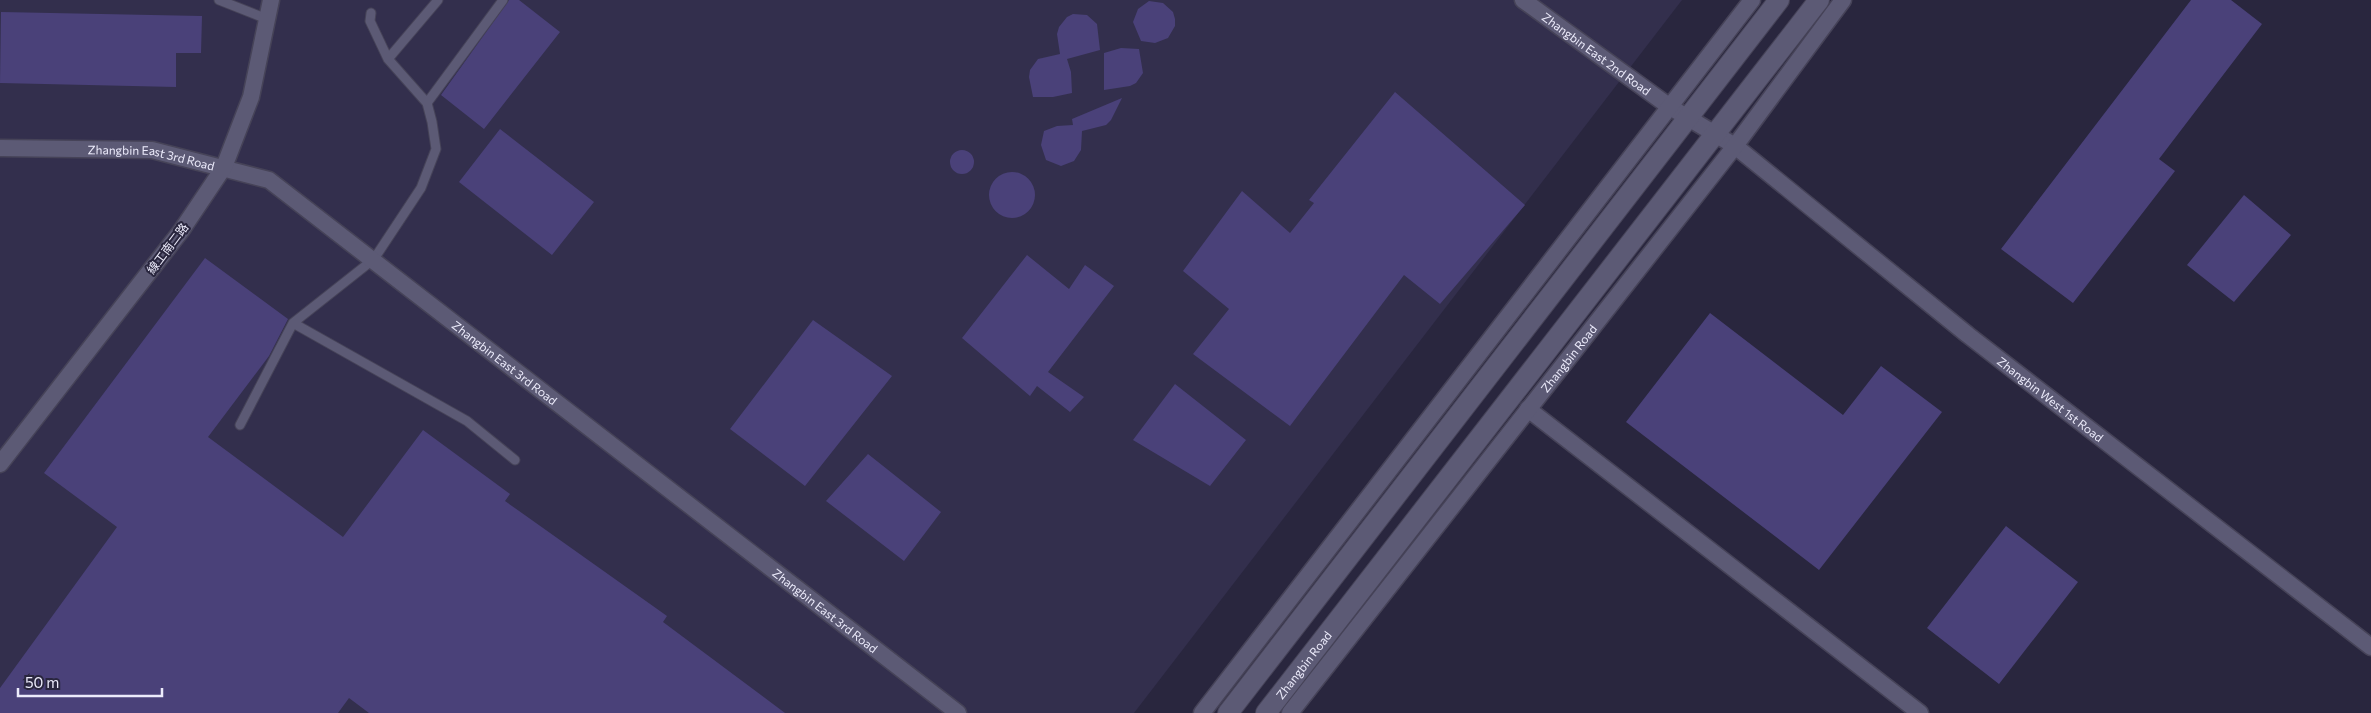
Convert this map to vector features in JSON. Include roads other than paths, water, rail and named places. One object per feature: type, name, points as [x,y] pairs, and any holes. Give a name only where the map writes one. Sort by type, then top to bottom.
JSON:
[{"type":"street","name":"線工南二路","points":[[0,464],[181,231],[224,167],[251,97],[272,0]]},
{"type":"street","name":"Zhangbin East 2nd Road","points":[[1523,0],[1670,107],[1716,134]]},
{"type":"street","points":[[1202,713],[1752,0]]},
{"type":"street","points":[[1228,713],[1779,0]]},
{"type":"street","name":"Zhangbin Road","points":[[1266,713],[1819,0]]},
{"type":"street","name":"Zhangbin Road","points":[[1290,713],[1735,146],[1843,0]]},
{"type":"street","name":"Zhangbin West 1st Road","points":[[1716,134],[1735,146],[1968,335],[2371,647]]},
{"type":"street","name":"Zhangbin East 3rd Road","points":[[0,148],[152,150],[269,180],[321,222],[374,259],[958,713]]},
{"type":"street","points":[[1528,408],[1920,713]]},
{"type":"lane","points":[[219,0],[267,18]]},
{"type":"lane","points":[[388,59],[438,0]]},
{"type":"lane","points":[[427,103],[503,0]]},
{"type":"lane","points":[[240,426],[294,323],[374,259],[420,188],[436,148],[427,103],[388,59],[370,20],[371,13]]},
{"type":"lane","points":[[294,323],[467,421],[515,460]]}]
